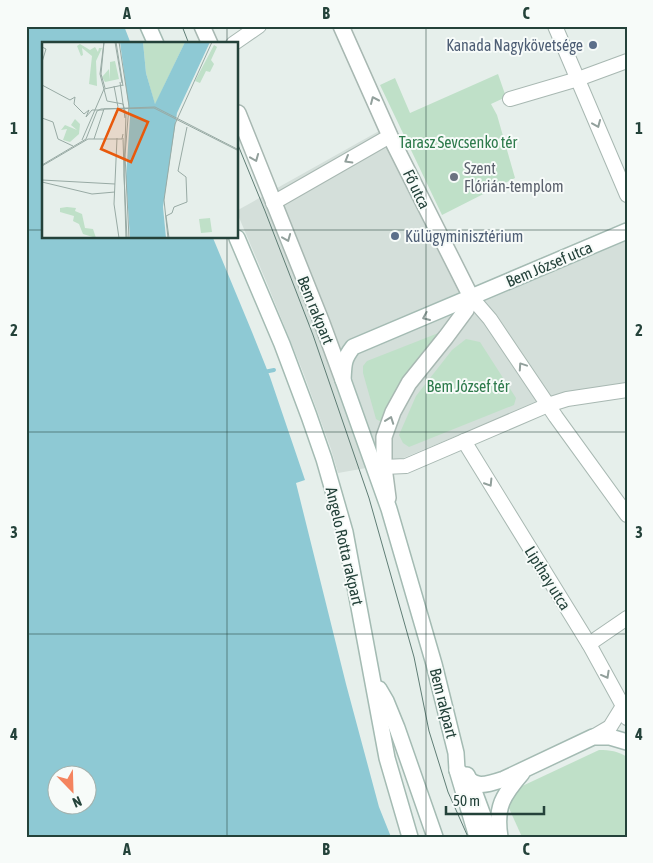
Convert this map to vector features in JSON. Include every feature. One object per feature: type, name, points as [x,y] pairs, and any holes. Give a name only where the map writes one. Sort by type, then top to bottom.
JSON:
[{"type":"main road","points":[[148,26],[155,42]]},
{"type":"main road","points":[[202,26],[209,42]]},
{"type":"main road","name":"Fő utca","points":[[341,26],[390,136],[470,297]]},
{"type":"main road","name":"Bem rakpart","points":[[239,116],[322,323],[389,509],[434,664],[456,753],[457,770],[477,837]]},
{"type":"main road","name":"Bem József utca","points":[[470,297],[627,231]]},
{"type":"main road","name":"Angelo Rotta rakpart","points":[[237,239],[282,344],[324,459],[345,532],[387,758],[410,837]]},
{"type":"main road","points":[[343,380],[346,357],[354,347],[470,297]]},
{"type":"main road","points":[[384,467],[384,436],[393,412],[409,383],[466,310],[470,297]]},
{"type":"main road","name":"Bem rakpart","points":[[384,467],[389,509]]},
{"type":"main road","points":[[372,677],[386,701],[397,728],[435,837]]},
{"type":"main road","points":[[457,770],[471,783],[488,784],[504,779],[593,737],[610,737],[627,742]]},
{"type":"main road","name":"Bem rakpart","points":[[456,753],[471,783],[491,837]]},
{"type":"main road","points":[[500,837],[498,824],[502,799],[508,789],[526,769]]},
{"type":"street","points":[[236,42],[259,26]]},
{"type":"street","points":[[555,26],[627,195]]},
{"type":"street","points":[[510,99],[578,79],[627,61]]},
{"type":"street","points":[[273,203],[390,136]]},
{"type":"street","points":[[470,297],[490,319],[548,405],[627,515]]},
{"type":"street","points":[[365,443],[375,459],[384,467],[406,466],[548,405],[568,399],[627,390]]},
{"type":"street","name":"Lipthay utca","points":[[464,441],[589,644],[625,712]]},
{"type":"street","points":[[589,644],[627,618]]},
{"type":"street","points":[[593,737],[610,727],[625,712]]},
{"type":"shaded area","points":[[379,131],[459,293],[627,221],[627,383],[554,395],[389,464],[338,473],[303,372],[239,217],[239,209]]},
{"type":"green space","name":"Tarasz Sevcsenko tér","points":[[498,74],[506,97],[491,104],[497,115],[515,178],[442,215],[380,85],[395,78],[410,113]]},
{"type":"green space","points":[[441,332],[383,423],[376,419],[363,373],[363,366],[367,361]]},
{"type":"green space","name":"Bem József tér","points":[[466,339],[480,342],[516,398],[514,405],[409,447],[403,443],[399,435],[416,396],[452,350]]},
{"type":"green space","points":[[599,750],[614,751],[627,757],[627,837],[522,837],[508,806],[518,788]]},
{"type":"water","points":[[26,26],[124,26],[130,42],[42,42],[42,239],[213,239],[270,377],[305,480],[296,483],[379,807],[391,837],[26,837]]},
{"type":"waterway","points":[[264,372],[274,370]]},
{"type":"tram line","points":[[182,26],[188,42]]},
{"type":"tram line","points":[[239,147],[313,335],[369,498],[414,657],[429,731],[448,792],[468,837]]},
{"type":"place","name":"Kanada Nagykövetsége","points":[[593,45]]},
{"type":"place","name":"Szent Flórián-templom","points":[[454,177]]},
{"type":"place","name":"Külügyminisztérium","points":[[395,236]]}]
